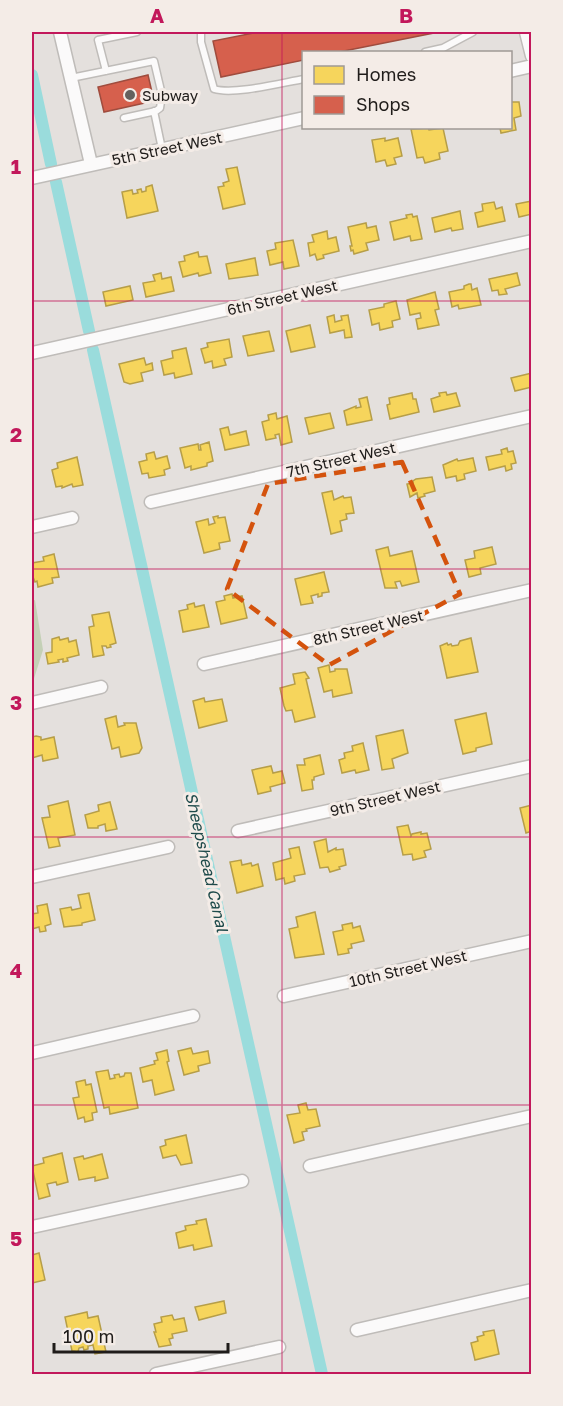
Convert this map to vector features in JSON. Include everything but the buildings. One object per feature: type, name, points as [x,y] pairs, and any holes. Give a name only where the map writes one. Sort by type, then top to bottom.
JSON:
[{"type":"street","points":[[60,32],[91,165]]},
{"type":"street","points":[[526,32],[531,56]]},
{"type":"street","points":[[512,71],[531,66]]},
{"type":"street","name":"5th Street West","points":[[32,178],[302,118]]},
{"type":"street","name":"6th Street West","points":[[32,353],[531,241]]},
{"type":"street","name":"7th Street West","points":[[151,502],[531,416]]},
{"type":"street","points":[[32,527],[72,518]]},
{"type":"street","name":"8th Street West","points":[[204,664],[531,590]]},
{"type":"street","points":[[32,703],[101,687]]},
{"type":"street","name":"9th Street West","points":[[238,831],[531,766]]},
{"type":"street","points":[[32,877],[168,847]]},
{"type":"street","name":"10th Street West","points":[[284,996],[531,941]]},
{"type":"street","points":[[32,1053],[193,1016]]},
{"type":"street","points":[[310,1166],[531,1116]]},
{"type":"street","points":[[32,1227],[242,1181]]},
{"type":"street","points":[[357,1330],[531,1290]]},
{"type":"street","points":[[156,1374],[188,1371],[279,1347]]},
{"type":"lane","points":[[106,71],[98,40],[137,32]]},
{"type":"lane","points":[[201,32],[201,42],[214,89],[221,91],[256,88],[302,79]]},
{"type":"lane","points":[[430,51],[443,48],[473,32]]},
{"type":"lane","points":[[70,78],[154,61],[162,95],[160,108],[124,117]]},
{"type":"lane","points":[[154,111],[162,149]]},
{"type":"highlighted area","points":[[402,462],[460,594],[329,665],[227,589],[268,484]]},
{"type":"green space","points":[[35,600],[43,650],[32,685],[32,601]]},
{"type":"waterway","name":"Sheepshead Canal","points":[[32,75],[51,164]]},
{"type":"waterway","name":"Sheepshead Canal","points":[[56,182],[89,331]]},
{"type":"waterway","name":"Sheepshead Canal","points":[[93,350],[322,1374]]},
{"type":"place","name":"Subway","points":[[130,95]]}]
